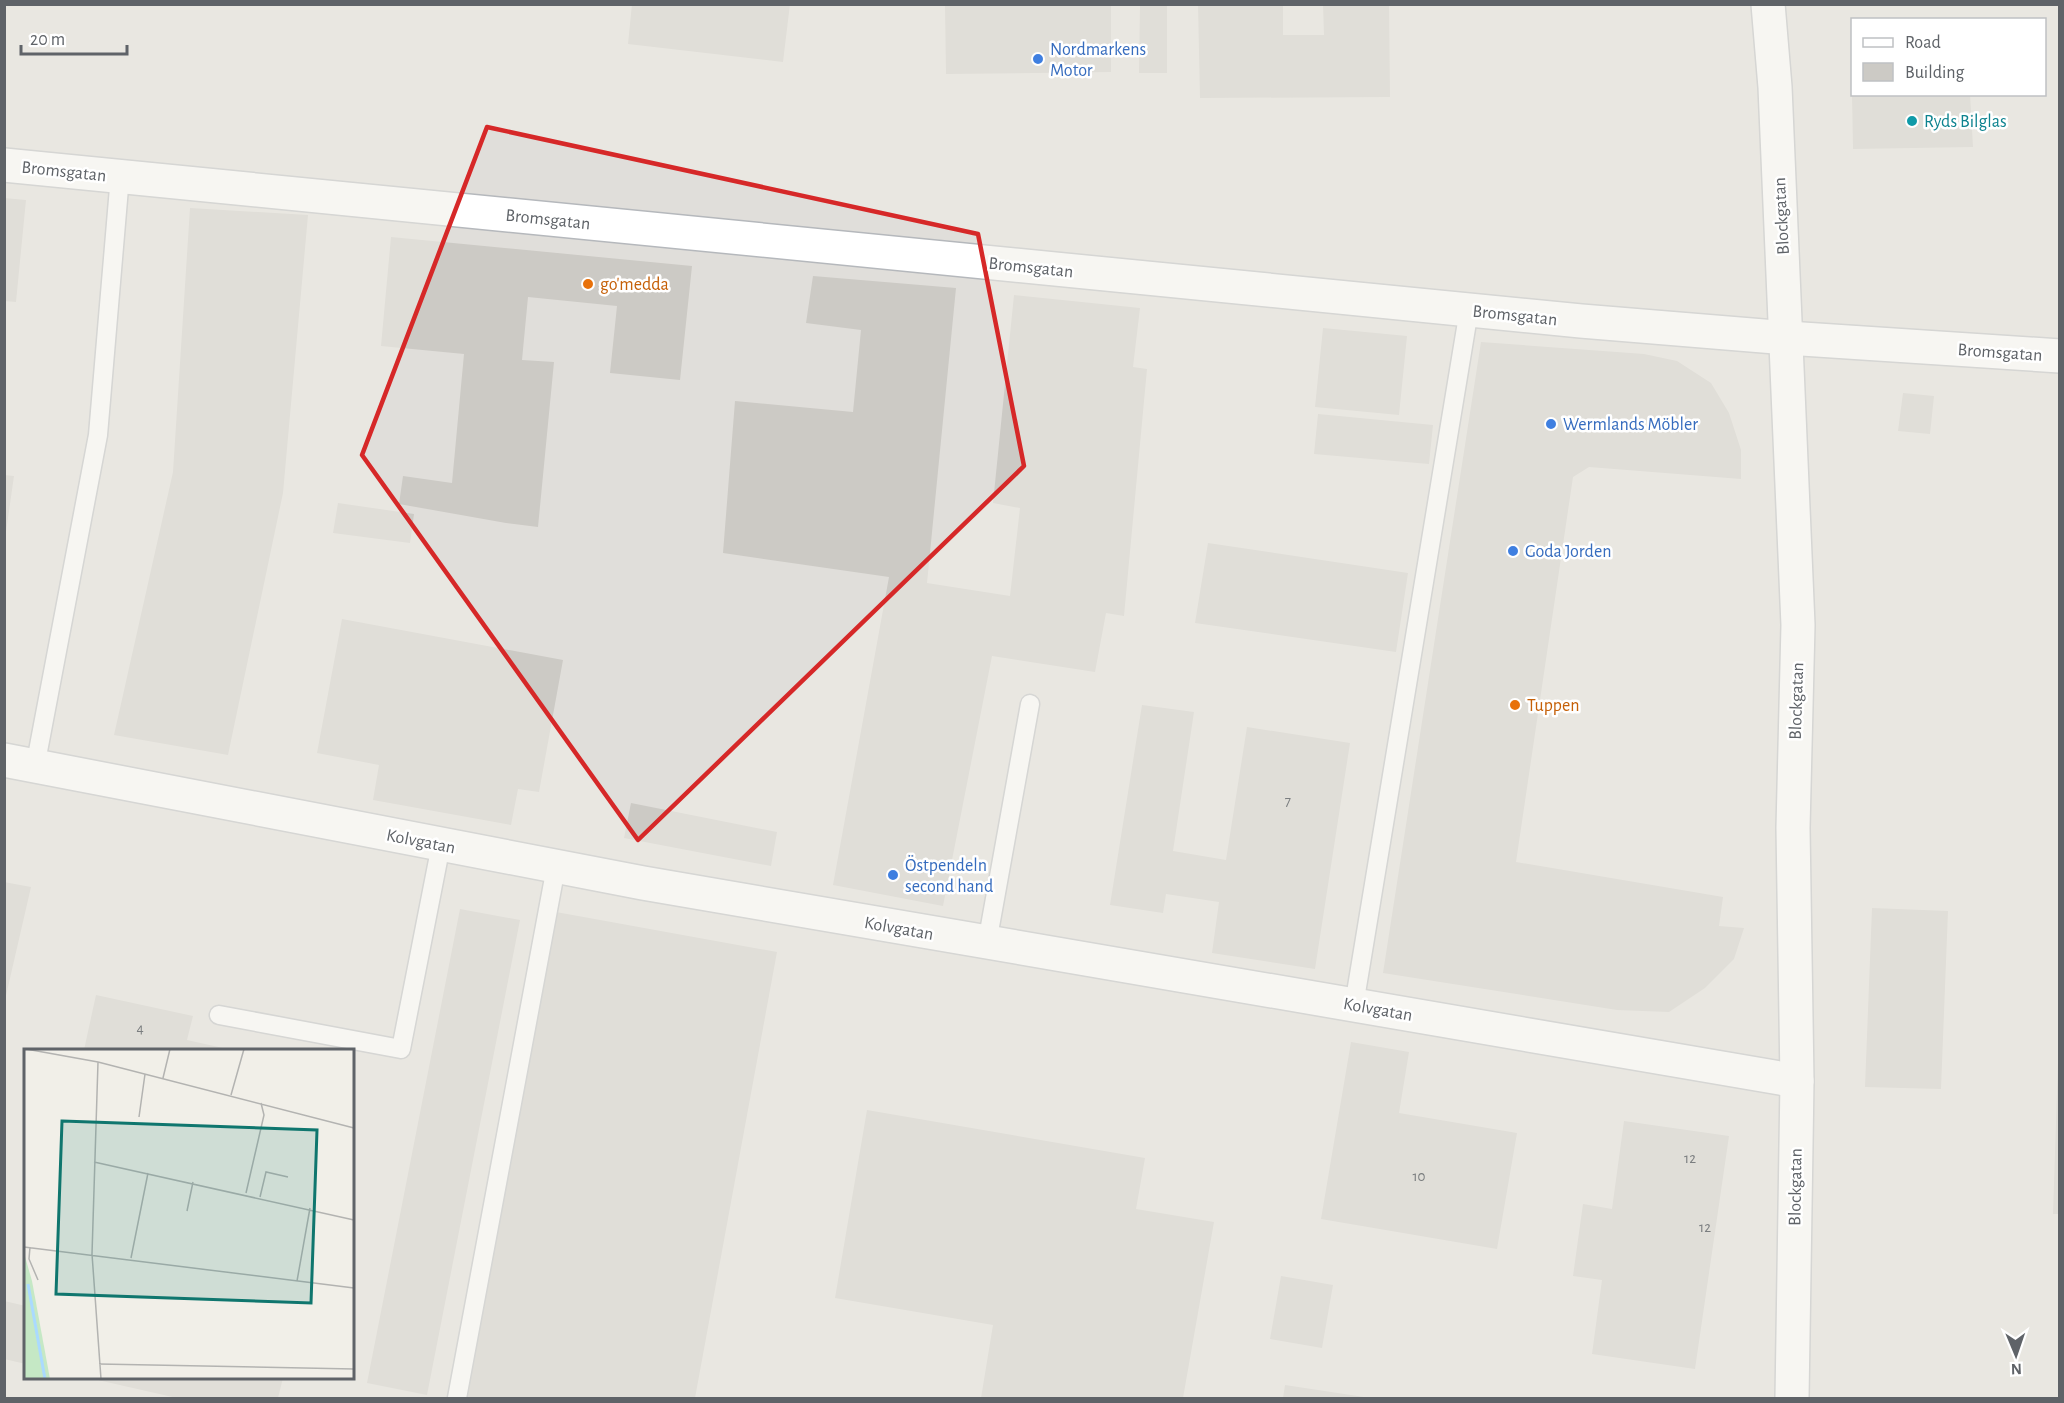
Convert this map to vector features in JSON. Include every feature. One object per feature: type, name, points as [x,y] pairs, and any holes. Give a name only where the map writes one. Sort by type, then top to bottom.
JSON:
[{"type":"street","name":"Blockgatan","points":[[1768,4],[1775,87],[1798,625],[1793,828],[1797,1081],[1792,1398]]},
{"type":"street","name":"Bromsgatan","points":[[4,165],[1469,310],[1787,338],[2060,356]]},
{"type":"street","name":"Kolvgatan","points":[[20,763],[556,867],[1797,1081]]},
{"type":"lane","points":[[20,763],[98,435],[120,176]]},
{"type":"lane","points":[[1354,1005],[1469,310]]},
{"type":"lane","points":[[987,943],[1030,704]]},
{"type":"lane","points":[[219,1015],[401,1049],[441,844]]},
{"type":"lane","points":[[457,1398],[556,867]]},
{"type":"highlighted area","points":[[487,127],[978,234],[1024,466],[638,840],[362,455]]},
{"type":"shaded area","points":[[5,5],[2059,5],[2059,1398],[5,1398]]},
{"type":"building","points":[[632,4],[790,4],[783,62],[628,44]]},
{"type":"building","points":[[1140,4],[1167,4],[1167,73],[1139,73]]},
{"type":"building","points":[[1198,4],[1283,4],[1283,35],[1324,35],[1323,4],[1389,4],[1390,97],[1200,98]]},
{"type":"building","points":[[945,5],[1111,5],[1111,72],[946,74]]},
{"type":"building","name":"Ryds Bilglas","points":[[1852,96],[1970,96],[1973,147],[1853,149]]},
{"type":"building","points":[[4,198],[26,200],[16,302],[4,301]]},
{"type":"building","points":[[190,208],[308,215],[283,493],[228,755],[114,735],[173,472]]},
{"type":"building","points":[[391,237],[692,266],[680,380],[610,373],[617,306],[528,297],[522,360],[554,362],[538,527],[399,504],[403,476],[452,483],[464,354],[381,346]]},
{"type":"building","points":[[813,276],[956,288],[927,583],[1010,596],[1020,508],[993,503],[1014,295],[1140,308],[1133,367],[1147,369],[1124,616],[1106,613],[1095,672],[992,656],[943,906],[833,885],[889,577],[723,553],[735,401],[853,412],[861,330],[806,323]]},
{"type":"building","points":[[1323,328],[1407,336],[1399,415],[1315,407]]},
{"type":"building","points":[[1481,342],[1644,354],[1677,361],[1711,383],[1729,413],[1741,450],[1741,479],[1589,467],[1573,477],[1516,862],[1723,897],[1719,926],[1744,928],[1734,959],[1705,988],[1669,1012],[1617,1010],[1383,973]]},
{"type":"building","points":[[1903,393],[1934,396],[1930,434],[1898,431]]},
{"type":"building","points":[[1318,414],[1433,425],[1429,464],[1314,454]]},
{"type":"building","points":[[4,475],[14,476],[6,532],[4,532]]},
{"type":"building","points":[[338,503],[414,514],[410,543],[333,533]]},
{"type":"building","points":[[1208,543],[1408,573],[1396,652],[1195,623]]},
{"type":"building","points":[[342,619],[563,660],[539,792],[518,789],[511,825],[373,800],[379,765],[317,753]]},
{"type":"building","points":[[1142,705],[1194,712],[1173,851],[1226,860],[1247,727],[1350,743],[1315,969],[1212,953],[1219,902],[1166,894],[1163,913],[1110,905]]},
{"type":"building","points":[[631,803],[777,832],[771,866],[624,838]]},
{"type":"building","points":[[4,882],[31,887],[5,1000],[4,1000]]},
{"type":"building","points":[[1872,908],[1948,911],[1941,1089],[1865,1087]]},
{"type":"building","points":[[460,909],[520,920],[427,1395],[367,1383]]},
{"type":"building","points":[[556,912],[777,952],[695,1398],[467,1398]]},
{"type":"building","points":[[96,995],[193,1016],[187,1040],[228,1049],[84,1049]]},
{"type":"building","points":[[1351,1042],[1409,1052],[1399,1113],[1517,1133],[1497,1249],[1321,1219]]},
{"type":"building","points":[[2058,1062],[2060,1062],[2060,1214],[2053,1214]]},
{"type":"building","points":[[867,1110],[1145,1158],[1136,1209],[1214,1222],[1183,1398],[981,1398],[993,1325],[835,1298]]},
{"type":"building","points":[[1624,1121],[1729,1136],[1695,1369],[1592,1354],[1602,1280],[1573,1276],[1583,1204],[1612,1209]]},
{"type":"building","points":[[1281,1276],[1333,1285],[1322,1348],[1270,1339]]},
{"type":"building","points":[[4,1301],[24,1306],[24,1364],[4,1359]]},
{"type":"building","points":[[93,1379],[283,1379],[278,1398],[177,1398]]},
{"type":"building","points":[[1285,1385],[1364,1397],[1283,1398]]},
{"type":"place","name":"Nordmarkens Motor","points":[[1038,59]]},
{"type":"place","name":"Ryds Bilglas","points":[[1912,121]]},
{"type":"place","name":"go'medda","points":[[588,284]]},
{"type":"place","name":"Wermlands Möbler","points":[[1551,424]]},
{"type":"place","name":"Goda Jorden","points":[[1513,551]]},
{"type":"place","name":"Tuppen","points":[[1515,705]]},
{"type":"place","name":"Östpendeln second hand","points":[[893,875]]}]
